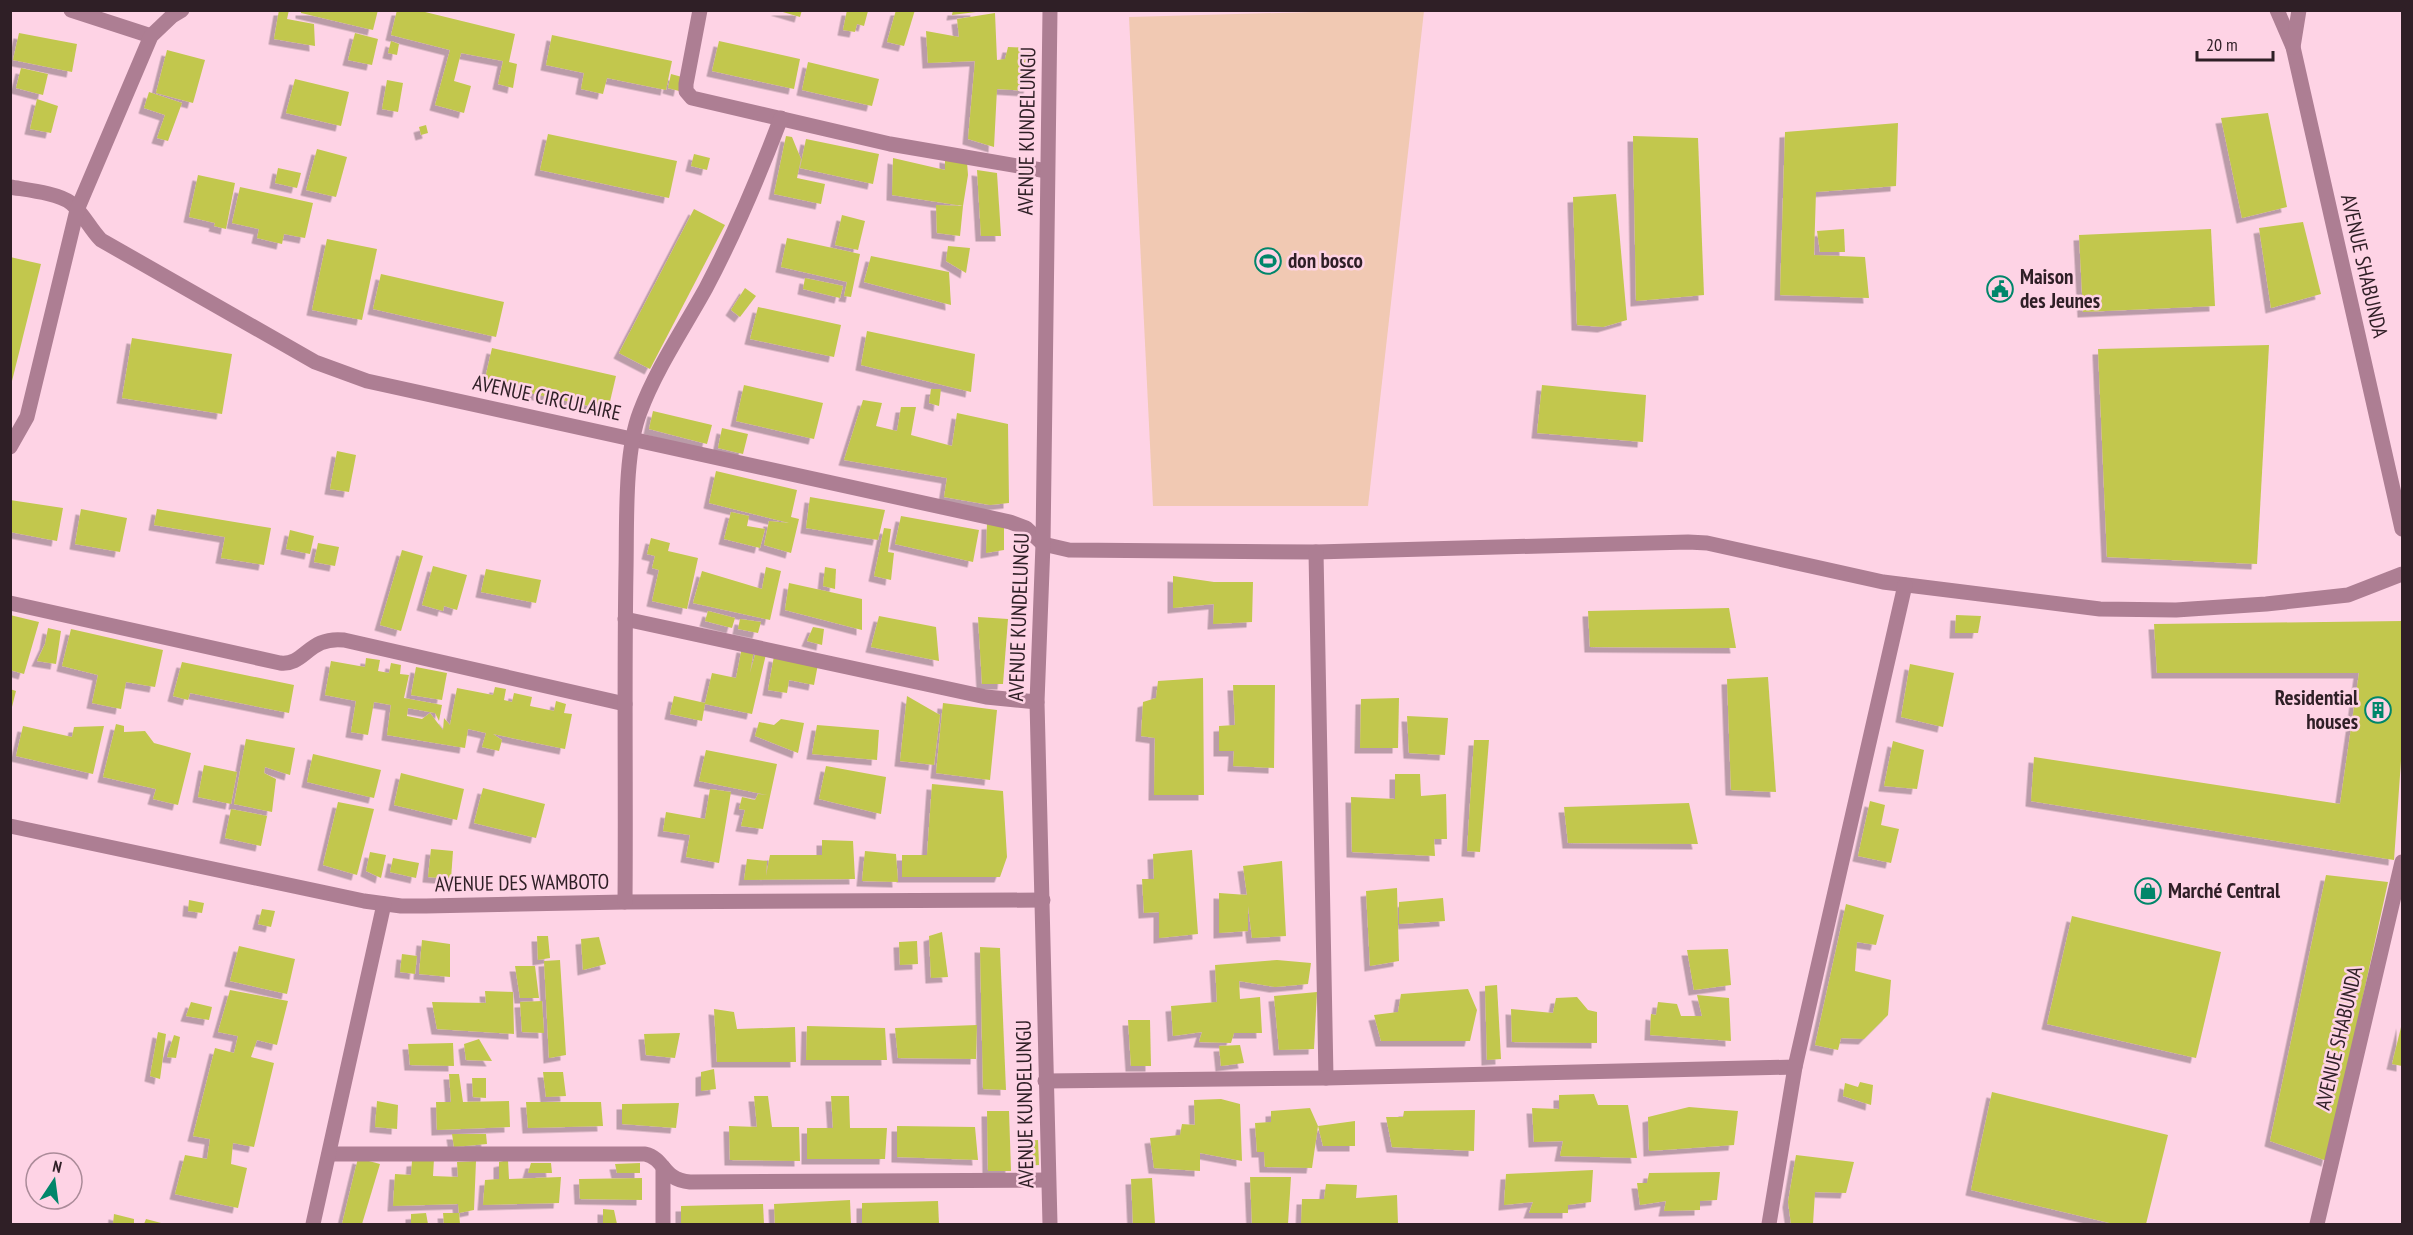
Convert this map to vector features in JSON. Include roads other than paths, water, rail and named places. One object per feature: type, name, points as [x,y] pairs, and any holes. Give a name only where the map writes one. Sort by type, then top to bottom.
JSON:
[{"type":"street","points":[[71,10],[151,36]]},
{"type":"street","points":[[10,447],[27,417],[77,210],[151,36],[163,23],[182,10]]},
{"type":"street","points":[[700,10],[686,84],[688,95],[702,102],[782,118],[890,144],[1047,171]]},
{"type":"street","name":"AVENUE KUNDELUNGU","points":[[1050,10],[1043,544],[1037,702],[1043,900],[1047,1180],[1050,1224]]},
{"type":"street","points":[[2277,10],[2293,46]]},
{"type":"street","points":[[2293,46],[2299,10]]},
{"type":"street","name":"AVENUE SHABUNDA","points":[[2293,46],[2403,529]]},
{"type":"street","points":[[625,902],[625,619],[627,513],[632,438],[648,395],[707,285],[755,185],[782,118]]},
{"type":"street","points":[[10,187],[57,197],[70,203],[77,210]]},
{"type":"street","name":"AVENUE CIRCULAIRE","points":[[77,210],[92,231],[102,240],[326,366],[368,381],[1010,522],[1026,528],[1043,544]]},
{"type":"street","points":[[1043,544],[1083,551],[1316,552],[1707,543],[1905,585],[2100,609],[2176,610],[2266,604],[2348,595],[2403,574]]},
{"type":"street","points":[[1316,552],[1326,1078]]},
{"type":"street","points":[[1769,1224],[1795,1067],[1905,585]]},
{"type":"street","points":[[10,603],[280,663],[293,662],[320,641],[344,640],[625,704]]},
{"type":"street","points":[[625,619],[986,697],[1037,702]]},
{"type":"street","name":"AVENUE DES WAMBOTO","points":[[10,826],[384,904],[426,906],[625,902],[1043,900]]},
{"type":"street","name":"AVENUE SHABUNDA","points":[[2317,1224],[2403,862]]},
{"type":"street","points":[[313,1224],[384,904]]},
{"type":"street","points":[[1045,1080],[1326,1078],[1795,1067]]},
{"type":"street","points":[[329,1154],[645,1154],[652,1157],[674,1179],[690,1182],[1047,1180]]},
{"type":"street","points":[[663,1167],[663,1224]]},
{"type":"place","name":"don bosco","points":[[1268,261]]},
{"type":"place","name":"Maison des Jeunes","points":[[2000,289]]},
{"type":"place","name":"Residential houses","points":[[2378,710]]},
{"type":"place","name":"Marché Central","points":[[2148,891]]}]
